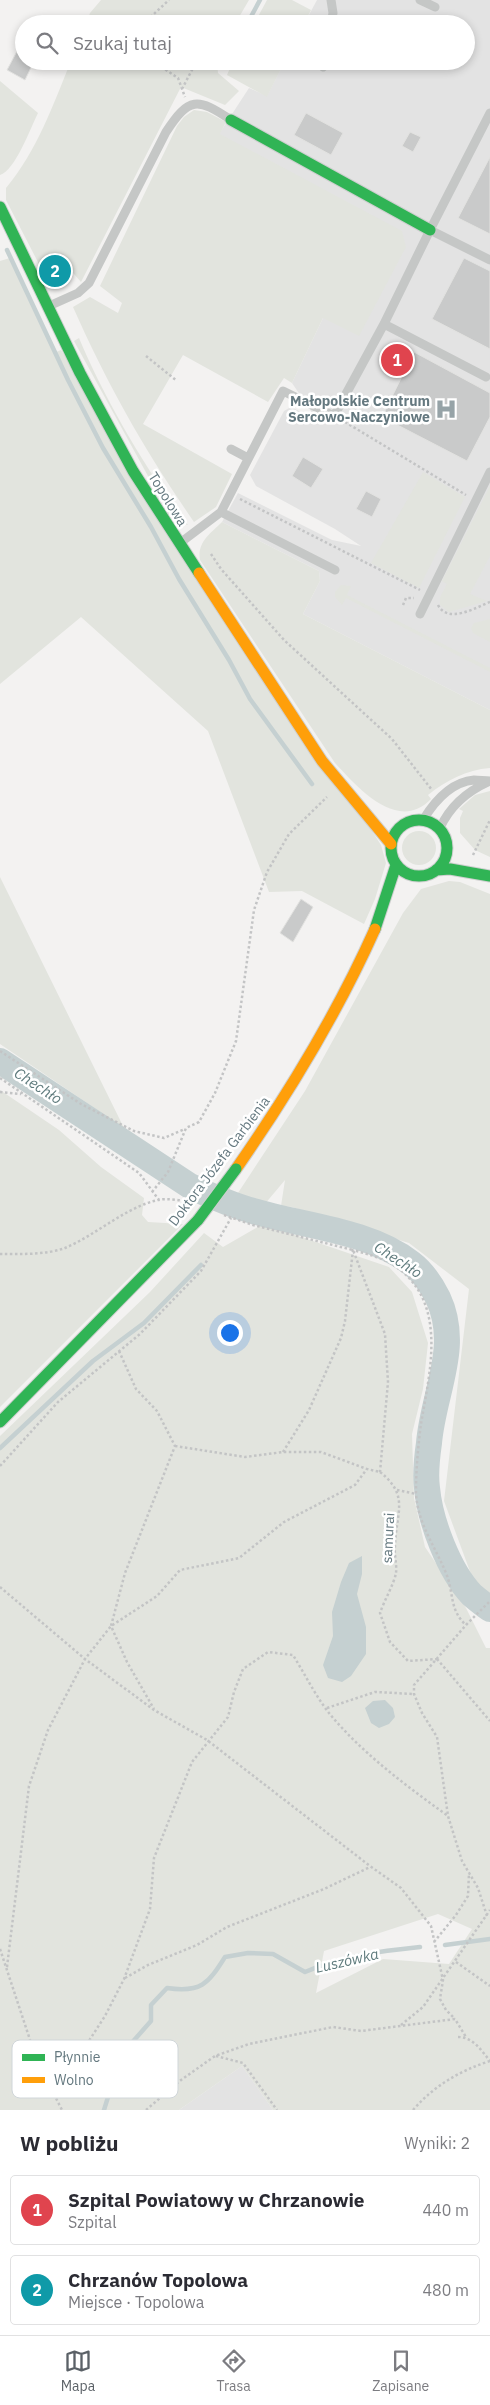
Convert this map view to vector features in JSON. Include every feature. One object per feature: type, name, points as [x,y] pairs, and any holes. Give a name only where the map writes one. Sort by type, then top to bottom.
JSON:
[{"type":"street","points":[[231,120],[430,230]]},
{"type":"street","name":"Topolowa","points":[[0,207],[80,373],[133,471],[178,544],[298,727],[342,785],[391,844]]},
{"type":"street","name":"Topolowa","points":[[342,785],[380,810]]},
{"type":"street","points":[[447,842],[447,853],[444,862],[430,874],[413,880],[396,865],[391,851],[391,844],[402,820],[423,820],[440,828],[447,842],[458,851]]},
{"type":"street","points":[[476,857],[490,870]]},
{"type":"street","name":"Doktora Józefa Garbienia","points":[[376,928],[396,865]]},
{"type":"street","points":[[436,870],[450,869],[490,876]]},
{"type":"street","name":"Doktora Józefa Garbienia","points":[[0,1422],[198,1220],[236,1169],[292,1087],[376,928],[399,898]]},
{"type":"lane","points":[[331,0],[333,15]]},
{"type":"lane","points":[[420,0],[435,7]]},
{"type":"lane","points":[[49,306],[78,293],[89,283],[166,132],[178,114],[187,105],[198,102],[210,106],[231,120]]},
{"type":"lane","points":[[178,544],[220,512],[284,391],[334,416],[384,324],[490,113]]},
{"type":"lane","points":[[430,230],[490,260]]},
{"type":"lane","points":[[384,324],[486,377]]},
{"type":"lane","points":[[231,449],[248,458]]},
{"type":"lane","points":[[420,614],[490,472]]},
{"type":"lane","points":[[220,512],[335,570]]},
{"type":"lane","points":[[423,820],[431,807],[450,789],[474,780],[489,781]]},
{"type":"lane","points":[[440,828],[451,808],[461,798],[489,781]]},
{"type":"path","points":[[153,15],[169,0]]},
{"type":"path","points":[[166,70],[178,78],[187,105]]},
{"type":"path","points":[[182,89],[192,70]]},
{"type":"path","points":[[146,356],[177,381]]},
{"type":"path","points":[[334,416],[468,497]]},
{"type":"path","points":[[230,493],[421,591]]},
{"type":"path","points":[[196,531],[221,569],[284,640],[315,671],[392,739],[434,792]]},
{"type":"path","points":[[403,605],[406,598],[414,598],[421,591],[424,584]]},
{"type":"path","points":[[438,599],[442,611],[449,615],[455,615],[490,602]]},
{"type":"path","points":[[0,1051],[81,1104],[134,1131],[164,1138],[199,1122],[211,1100],[236,1041],[254,910],[267,872],[289,834],[342,785]]},
{"type":"path","points":[[476,857],[490,820]]},
{"type":"path","points":[[0,1078],[139,1173],[159,1200]]},
{"type":"path","points":[[0,1092],[21,1094]]},
{"type":"path","points":[[152,1192],[168,1172],[186,1128]]},
{"type":"path","points":[[0,1254],[24,1254],[63,1249],[94,1234],[137,1208],[159,1200],[187,1201],[195,1204]]},
{"type":"path","points":[[220,1213],[231,1218],[376,1256],[393,1265],[412,1280],[423,1300],[430,1322],[432,1364],[421,1425],[416,1494],[425,1532],[447,1574],[457,1617],[466,1625]]},
{"type":"path","points":[[0,1466],[58,1402],[140,1334],[201,1270],[231,1218]]},
{"type":"path","points":[[283,1452],[309,1410],[341,1338],[345,1321],[353,1250]]},
{"type":"path","points":[[353,1250],[385,1334],[388,1382],[380,1472]]},
{"type":"path","points":[[118,1351],[136,1389],[157,1411],[175,1446],[125,1574],[110,1626],[127,1662],[154,1710]]},
{"type":"path","points":[[175,1446],[245,1457],[283,1452],[321,1452],[380,1472],[392,1482],[397,1490],[416,1494]]},
{"type":"path","points":[[7,1967],[29,1786],[48,1730],[85,1659],[110,1626],[157,1596],[180,1570],[239,1558],[284,1522],[355,1485],[367,1469]]},
{"type":"path","name":"samurai","points":[[397,1490],[399,1506],[394,1548],[396,1574],[380,1613],[390,1642],[408,1661],[437,1659]]},
{"type":"path","points":[[0,1587],[85,1659],[154,1710],[207,1740],[401,1888],[421,1911],[431,1926],[443,1980],[440,1998],[446,2010],[455,2019],[466,2037],[490,2061],[462,2071],[450,2078],[412,2110]]},
{"type":"path","points":[[487,1916],[478,1888],[462,1861],[448,1816],[437,1737],[414,1694],[414,1685],[466,1625],[490,1601]]},
{"type":"path","points":[[90,2040],[105,2016],[124,1979],[150,1909],[154,1858],[166,1822],[182,1790],[192,1762],[207,1740],[228,1718],[234,1692],[243,1669],[268,1652],[293,1655],[327,1708],[364,1750],[404,1784],[448,1816]]},
{"type":"path","points":[[437,1659],[490,1721]]},
{"type":"path","points":[[327,1708],[375,1692],[414,1694]]},
{"type":"path","points":[[124,1979],[148,1964],[196,1945],[227,1927],[324,1889],[370,1866]]},
{"type":"path","points":[[434,1942],[456,1915],[468,1896],[469,1873]]},
{"type":"path","points":[[400,2026],[424,2007],[490,1910]]},
{"type":"path","points":[[0,1949],[31,2040]]},
{"type":"path","points":[[456,1962],[490,1986]]},
{"type":"path","points":[[178,2083],[215,2056],[268,2039],[333,2027],[361,2031],[455,2019]]},
{"type":"path","points":[[458,2037],[466,2037]]},
{"type":"path","points":[[215,2056],[243,2063],[277,2110]]},
{"type":"path","points":[[56,2098],[62,2110]]},
{"type":"path","points":[[146,2110],[160,2098]]},
{"type":"shaded area","points":[[101,0],[249,0],[240,15],[89,15]]},
{"type":"shaded area","points":[[267,0],[292,0],[311,10],[308,15],[259,15]]},
{"type":"shaded area","points":[[317,0],[490,0],[490,710],[303,614],[320,581],[319,571],[222,522],[238,493],[332,540],[361,546],[335,529],[256,486],[250,475],[284,411],[291,407],[317,420],[292,383],[323,318],[219,134],[249,88],[267,96],[280,70],[475,70],[475,15],[309,15]]},
{"type":"shaded area","points":[[67,70],[218,70],[218,73],[239,91],[225,105],[181,87],[81,282],[60,258],[41,268],[6,200],[6,188],[27,159],[51,111]]},
{"type":"shaded area","points":[[229,70],[280,70],[267,97],[227,75]]},
{"type":"shaded area","points":[[0,81],[38,113],[17,157],[6,172],[0,175]]},
{"type":"shaded area","points":[[194,110],[207,112],[226,122],[220,134],[402,231],[406,247],[359,336],[323,318],[292,383],[284,378],[268,402],[183,355],[143,424],[232,474],[216,507],[194,522],[159,470],[128,418],[73,307],[90,297],[118,313],[122,303],[100,286],[177,126],[184,117]]},
{"type":"shaded area","points":[[10,258],[54,353],[61,350],[381,845],[386,863],[375,899],[364,924],[302,891],[269,892],[208,731],[81,617],[0,684],[0,261]]},
{"type":"shaded area","points":[[79,338],[101,386],[128,435],[157,482],[188,525],[176,522],[171,518],[74,341]]},
{"type":"shaded area","points":[[423,472],[465,497],[419,588],[371,563]]},
{"type":"shaded area","points":[[490,486],[490,556],[470,594],[487,601],[449,612],[440,605],[440,597],[447,584],[442,581]]},
{"type":"shaded area","points":[[222,522],[319,571],[320,581],[303,614],[490,710],[490,768],[465,773],[450,780],[428,795],[431,799],[418,808],[405,811],[392,809],[380,804],[355,784],[335,763],[200,560],[202,543]]},
{"type":"shaded area","points":[[341,585],[351,586],[347,595],[490,668],[490,672],[346,598],[342,605],[335,597],[335,592]]},
{"type":"shaded area","points":[[490,619],[490,642],[473,633],[471,628],[474,623]]},
{"type":"shaded area","points":[[490,791],[490,857],[475,850],[460,833],[460,818],[463,811],[459,809],[475,795]]},
{"type":"shaded area","points":[[419,831],[431,836],[436,848],[431,860],[419,865],[407,860],[402,848],[407,836]]},
{"type":"shaded area","points":[[0,877],[124,1128],[0,1044]]},
{"type":"shaded area","points":[[449,881],[460,882],[490,894],[490,1599],[475,1585],[444,1501],[469,1289],[409,1243],[292,1207],[281,1206],[285,1180],[264,1205],[236,1196],[305,1091],[403,913],[421,889]]},
{"type":"shaded area","points":[[0,1090],[59,1130],[101,1167],[144,1198],[142,1215],[148,1222],[183,1224],[0,1407]]},
{"type":"shaded area","points":[[263,1224],[389,1267],[412,1292],[428,1343],[423,1389],[412,1434],[414,1498],[425,1547],[466,1608],[486,1648],[490,1648],[490,2110],[273,2110],[242,2066],[179,2110],[0,2110],[0,1436],[150,1292],[204,1233],[223,1247]],"holes":[[[438,1914],[472,1929],[449,1964],[383,1959],[316,1993],[324,1951]]]},
{"type":"shaded area","points":[[362,1556],[362,1574],[357,1594],[366,1627],[366,1654],[351,1676],[342,1682],[328,1678],[323,1665],[333,1636],[332,1612],[341,1582],[349,1563]]},
{"type":"shaded area","points":[[385,1700],[393,1708],[395,1717],[389,1724],[379,1728],[371,1723],[365,1708],[373,1701]]},
{"type":"shaded area","points":[[242,2066],[273,2110],[179,2110]]},
{"type":"building","points":[[15,55],[15,70],[30,70],[25,80],[7,70]]},
{"type":"building","points":[[306,113],[343,133],[331,155],[294,135]]},
{"type":"building","points":[[410,132],[421,137],[413,152],[402,146]]},
{"type":"building","points":[[490,157],[490,234],[458,218]]},
{"type":"building","points":[[464,258],[490,271],[490,349],[432,319]]},
{"type":"building","points":[[414,352],[490,393],[490,417],[467,461],[382,417]]},
{"type":"building","points":[[303,457],[323,469],[311,488],[292,476]]},
{"type":"building","points":[[366,491],[381,499],[372,517],[356,509]]},
{"type":"building","points":[[301,899],[313,907],[293,942],[280,933]]},
{"type":"waterway","points":[[252,15],[260,0]]},
{"type":"waterway","points":[[7,250],[68,380],[103,448],[151,527],[179,579],[229,660],[250,699],[312,784]]},
{"type":"waterway","name":"Chechło","points":[[0,1061],[190,1186],[245,1209],[335,1230],[375,1243],[394,1252],[411,1263],[423,1274],[438,1298],[447,1334],[444,1370],[431,1424],[426,1477],[429,1501],[436,1530],[448,1559],[472,1595],[490,1609]]},
{"type":"waterway","name":"Chechło","points":[[245,1219],[254,1212],[256,1205]]},
{"type":"waterway","points":[[0,1448],[93,1361],[144,1323],[201,1265]]},
{"type":"waterway","name":"Luszówka","points":[[445,1945],[490,1939]]},
{"type":"waterway","name":"Luszówka","points":[[134,2040],[151,2021],[151,2005],[167,1988],[188,1989],[202,1985],[214,1974],[225,1957],[248,1953],[273,1954],[305,1972],[347,1958],[376,1952],[420,1947]]},
{"type":"waterway","name":"Luszówka","points":[[104,2110],[108,2098]]},
{"type":"traffic: fast","points":[[231,120],[430,230]]},
{"type":"traffic: fast","points":[[0,207],[80,373],[133,471],[199,573]]},
{"type":"traffic: fast","points":[[413,820],[425,820],[439,828],[447,842],[447,848],[445,859],[439,868],[425,876],[413,876],[403,871],[396,864],[391,854],[391,842],[396,832],[403,825],[413,820]]},
{"type":"traffic: fast","points":[[375,929],[396,865]]},
{"type":"traffic: fast","points":[[436,870],[450,869],[490,876]]},
{"type":"traffic: fast","points":[[198,1220],[236,1169]]},
{"type":"traffic: fast","points":[[0,1422],[198,1220]]},
{"type":"traffic: slow","points":[[199,573],[322,761],[391,844]]},
{"type":"traffic: slow","points":[[236,1169],[275,1111],[311,1052],[345,992],[375,929]]},
{"type":"place","name":"Chrzanów Topolowa","points":[[55,271]]},
{"type":"place","name":"Szpital Powiatowy w Chrzanowie","points":[[397,360]]},
{"type":"place","name":"Małopolskie Centrum Sercowo-Naczyniowe","points":[[446,409]]}]
